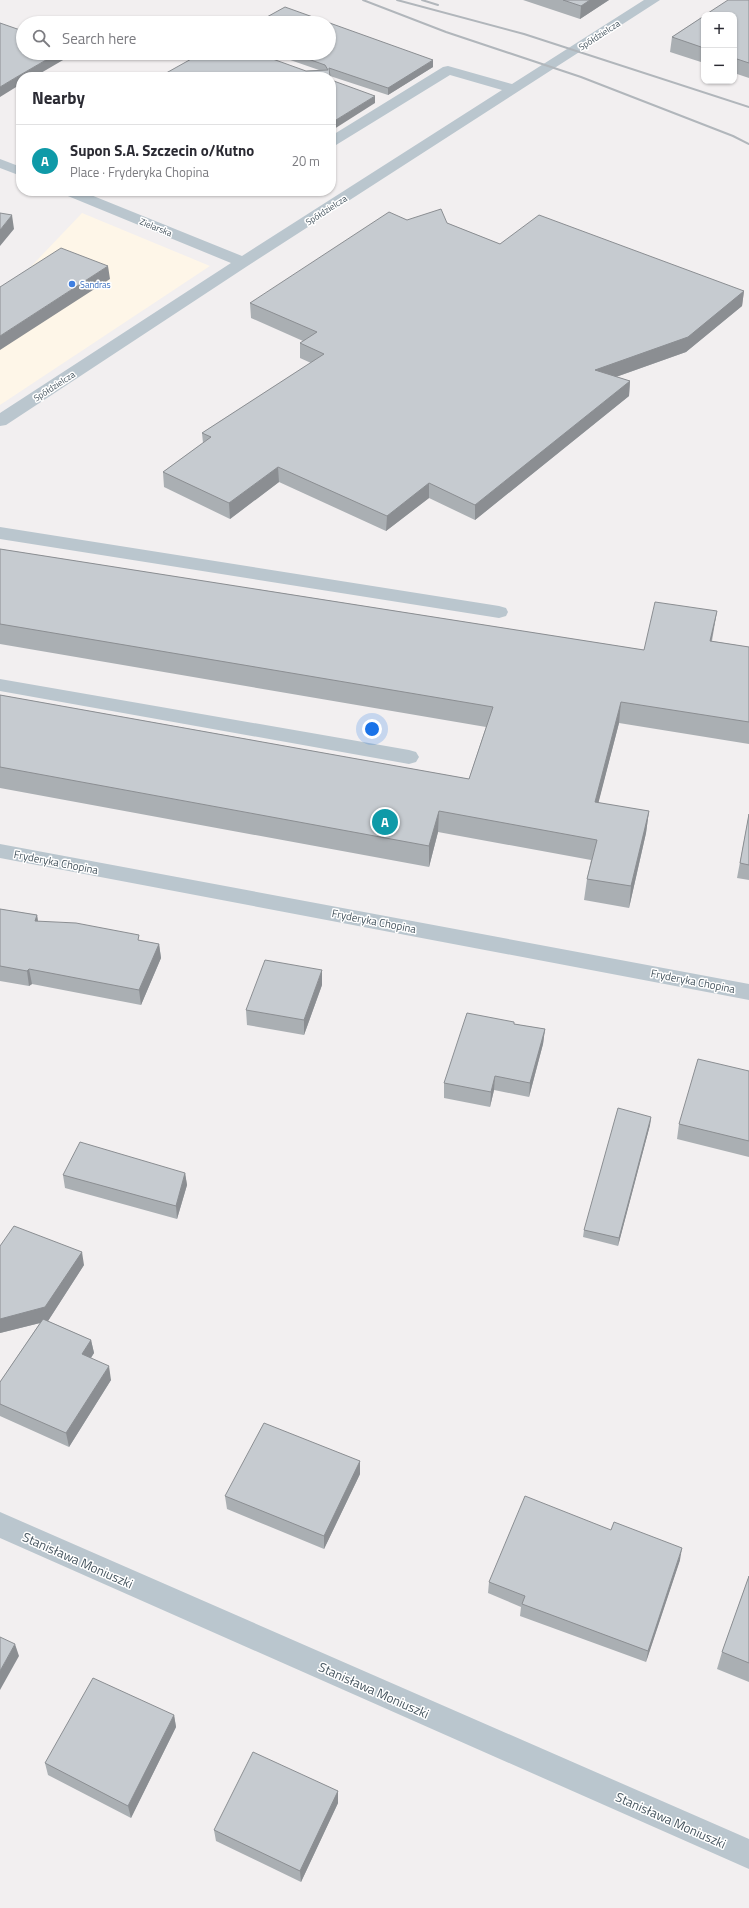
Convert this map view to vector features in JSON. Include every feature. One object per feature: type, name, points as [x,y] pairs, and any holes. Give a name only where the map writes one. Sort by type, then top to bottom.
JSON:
[{"type":"street","name":"Spółdzielcza","points":[[0,421],[243,262],[653,0]]},
{"type":"street","points":[[336,139],[448,70],[514,89]]},
{"type":"street","points":[[380,99],[394,104]]},
{"type":"street","points":[[0,163],[16,170]]},
{"type":"street","name":"Zielarska","points":[[80,196],[243,262]]},
{"type":"street","points":[[0,533],[499,612]]},
{"type":"street","points":[[0,685],[408,757]]},
{"type":"street","name":"Fryderyka Chopina","points":[[0,851],[749,992]]},
{"type":"street","name":"Stanisława Moniuszki","points":[[0,1526],[749,1854]]},
{"type":"shaded area","points":[[82,213],[210,266],[0,405],[0,299]]},
{"type":"building","points":[[563,0],[590,0],[581,6]]},
{"type":"building","points":[[728,0],[749,0],[749,63],[737,59],[737,12],[710,12]]},
{"type":"building","points":[[285,7],[310,16],[269,16]]},
{"type":"building","points":[[701,18],[701,47],[672,37]]},
{"type":"building","points":[[0,23],[16,29],[16,60],[46,60],[26,72],[16,72],[16,78],[0,87]]},
{"type":"building","points":[[336,25],[433,60],[388,88],[329,68],[329,72],[168,72],[189,60],[275,60],[306,71],[328,70],[325,65],[311,60],[336,60]]},
{"type":"building","points":[[336,82],[375,96],[336,120]]},
{"type":"building","points":[[441,209],[447,223],[500,244],[539,215],[744,291],[688,337],[595,370],[630,381],[475,505],[429,483],[387,516],[278,467],[229,503],[163,472],[211,437],[202,433],[324,354],[300,343],[317,332],[250,303],[389,212],[407,220]]},
{"type":"building","points":[[0,213],[12,215],[0,230]]},
{"type":"building","points":[[61,248],[108,266],[0,336],[0,287]]},
{"type":"building","points":[[0,549],[644,650],[655,602],[717,611],[710,641],[749,647],[749,722],[621,702],[595,802],[649,811],[631,886],[587,879],[597,840],[439,811],[429,846],[0,767],[0,695],[469,779],[493,707],[0,624]]},
{"type":"building","points":[[749,814],[749,865],[740,863]]},
{"type":"building","points":[[0,909],[37,915],[35,921],[76,923],[139,935],[138,940],[159,944],[139,990],[29,969],[27,971],[0,966]]},
{"type":"building","points":[[265,960],[322,970],[304,1020],[246,1010]]},
{"type":"building","points":[[467,1013],[514,1022],[514,1024],[545,1029],[530,1083],[495,1076],[491,1092],[444,1083]]},
{"type":"building","points":[[698,1059],[749,1071],[749,1141],[679,1124]]},
{"type":"building","points":[[618,1108],[651,1117],[619,1238],[584,1230]]},
{"type":"building","points":[[80,1142],[185,1173],[176,1206],[63,1175]]},
{"type":"building","points":[[14,1226],[82,1252],[45,1307],[0,1319],[0,1246]]},
{"type":"building","points":[[43,1319],[91,1340],[82,1354],[109,1366],[66,1433],[0,1404],[0,1382]]},
{"type":"building","points":[[264,1423],[360,1461],[324,1536],[225,1496]]},
{"type":"building","points":[[525,1496],[611,1530],[614,1522],[682,1548],[648,1651],[522,1604],[525,1596],[489,1582]]},
{"type":"building","points":[[749,1576],[749,1663],[722,1652]]},
{"type":"building","points":[[0,1637],[15,1644],[0,1671]]},
{"type":"building","points":[[93,1678],[174,1715],[128,1806],[45,1763]]},
{"type":"building","points":[[253,1752],[338,1791],[300,1871],[214,1830]]},
{"type":"railway","points":[[363,0],[446,32],[581,77],[733,136],[749,144]]},
{"type":"railway","points":[[397,0],[524,34],[749,107]]},
{"type":"railway","points":[[422,0],[438,5]]},
{"type":"place","name":"Sandras","points":[[72,284]]},
{"type":"place","name":"Supon S.A. Szczecin o/Kutno","points":[[385,822]]}]
